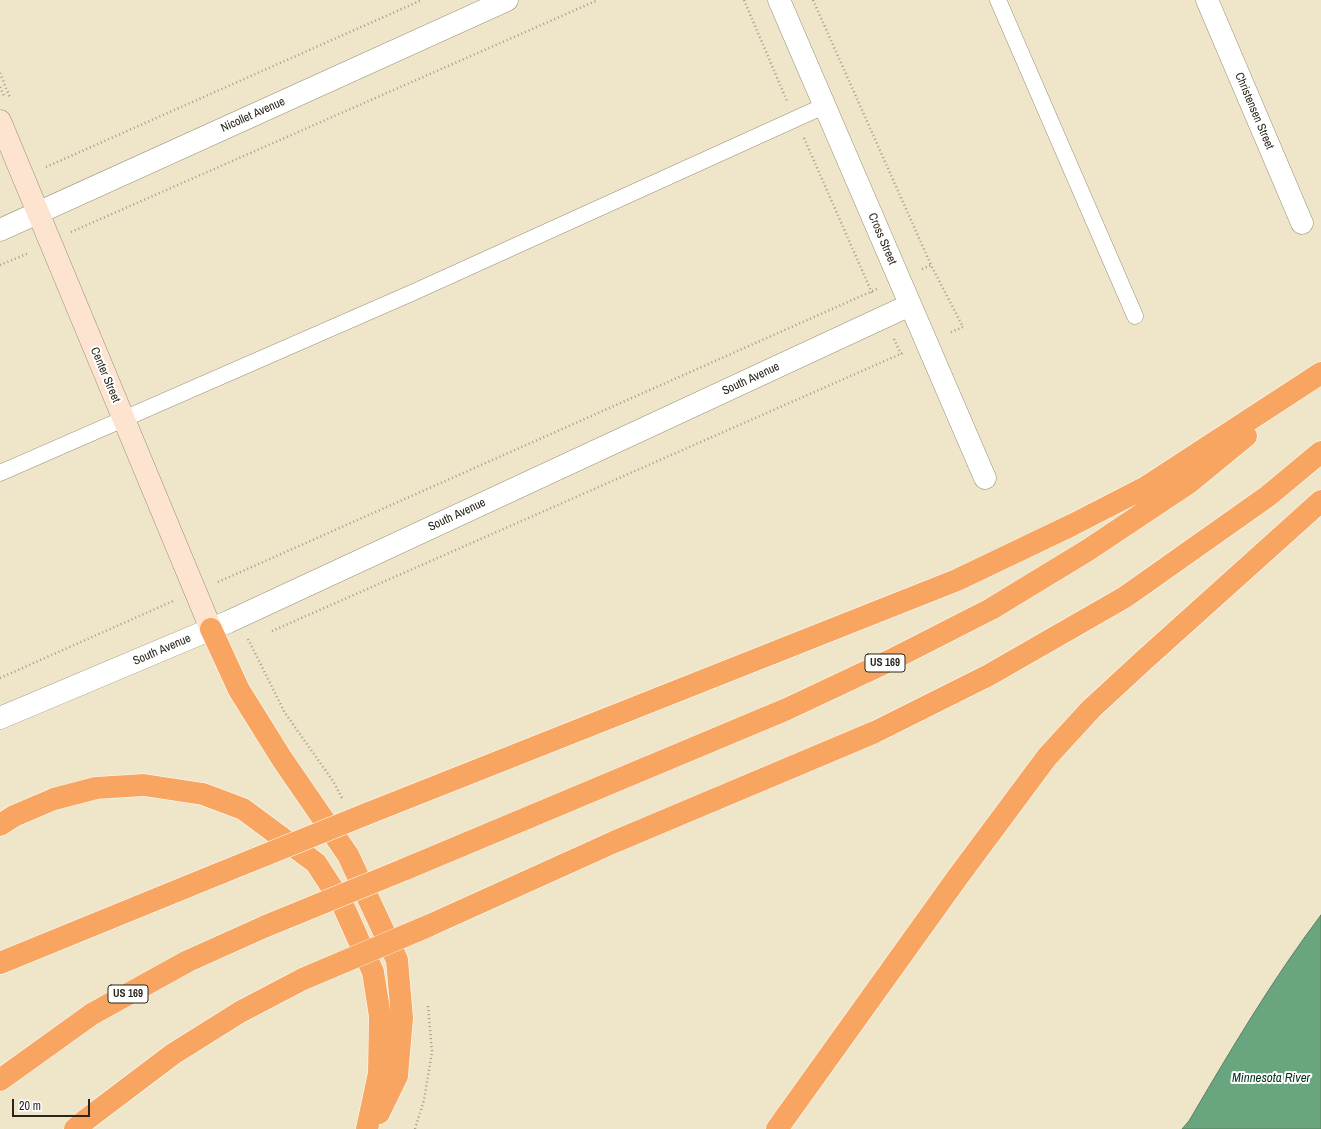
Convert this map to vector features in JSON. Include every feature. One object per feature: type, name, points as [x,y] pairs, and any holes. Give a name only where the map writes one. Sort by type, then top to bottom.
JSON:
[{"type":"highway","points":[[0,963],[369,813],[957,580],[1072,525],[1146,487],[1321,374]]},
{"type":"highway","name":"US 169","points":[[0,1080],[92,1014],[188,961],[266,926],[787,709],[889,661],[991,608],[1088,550],[1190,482],[1321,374]]},
{"type":"highway","points":[[75,1129],[172,1054],[240,1012],[303,979],[428,926],[614,842],[875,732],[989,675],[1125,597],[1268,496],[1321,452]]},
{"type":"highway","points":[[778,1129],[957,878],[1047,757],[1091,709],[1321,501]]},
{"type":"highway","points":[[220,626],[239,690],[282,759],[348,855],[397,960],[402,1018],[397,1076],[372,1129]]},
{"type":"highway","points":[[0,825],[14,816],[54,799],[96,788],[144,784],[203,794],[243,809],[316,863],[342,903],[373,972],[380,1016],[379,1072],[367,1129]]},
{"type":"street","name":"Nicollet Avenue","points":[[0,230],[507,0]]},
{"type":"street","name":"Cross Street","points":[[779,0],[985,478]]},
{"type":"street","name":"Christensen Street","points":[[1207,0],[1302,223]]},
{"type":"street","name":"Center Street","points":[[3,111],[22,177],[196,592],[220,626]]},
{"type":"street","name":"South Avenue","points":[[0,718],[220,626],[910,305]]},
{"type":"lane","points":[[998,0],[1135,316]]},
{"type":"lane","points":[[0,473],[421,288],[824,106]]},
{"type":"path","points":[[22,177],[422,0]]},
{"type":"path","points":[[0,265],[66,234],[598,0]]},
{"type":"path","points":[[744,0],[872,292],[901,354]]},
{"type":"path","points":[[270,632],[963,327],[931,265],[813,0]]},
{"type":"path","points":[[0,87],[3,111]]},
{"type":"path","points":[[0,678],[931,265]]},
{"type":"path","points":[[220,626],[248,641],[256,638]]},
{"type":"water","name":"Minnesota River","points":[[1321,915],[1321,1129],[1182,1129],[1189,1121],[1236,1042],[1285,965]]}]
